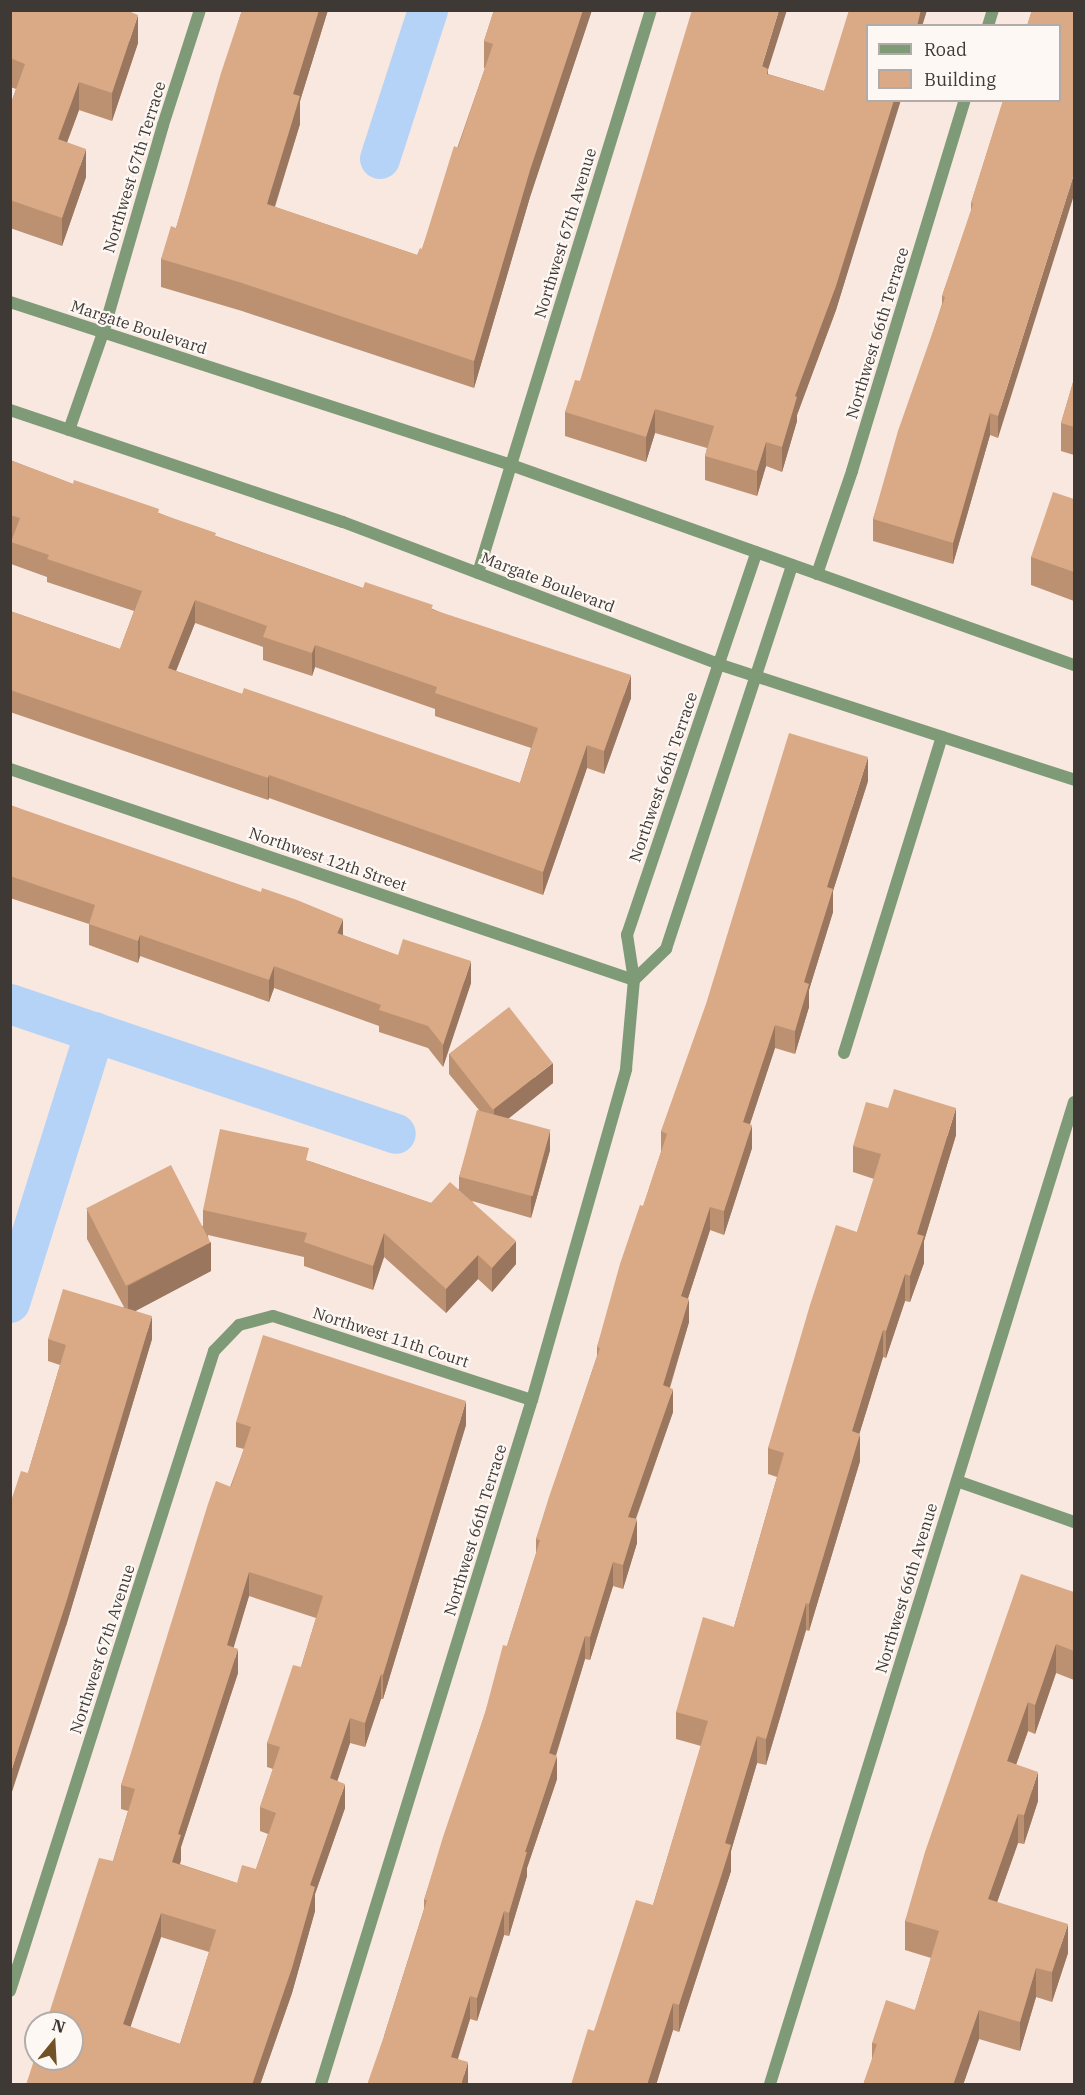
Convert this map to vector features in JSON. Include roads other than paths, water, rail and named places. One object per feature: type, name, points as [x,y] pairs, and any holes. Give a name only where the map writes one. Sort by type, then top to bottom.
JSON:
[{"type":"street","name":"Northwest 67th Terrace","points":[[69,430],[103,333],[163,125],[200,10]]},
{"type":"street","name":"Northwest 67th Avenue","points":[[478,573],[651,10]]},
{"type":"street","name":"Northwest 66th Terrace","points":[[817,574],[852,471],[964,102]]},
{"type":"street","name":"Margate Boulevard","points":[[10,302],[511,465],[1074,665]]},
{"type":"street","name":"Margate Boulevard","points":[[10,410],[343,522],[718,664],[1074,780]]},
{"type":"street","name":"Northwest 66th Terrace","points":[[321,2085],[532,1400],[626,1069],[634,980],[627,935],[757,552]]},
{"type":"street","points":[[634,980],[666,949],[792,565]]},
{"type":"street","points":[[844,1053],[942,737]]},
{"type":"street","name":"Northwest 12th Street","points":[[10,769],[634,980]]},
{"type":"street","name":"Northwest 66th Avenue","points":[[770,2085],[1074,1102]]},
{"type":"street","name":"Northwest 11th Court","points":[[239,1325],[273,1316],[532,1400]]},
{"type":"street","name":"Northwest 67th Avenue","points":[[10,1991],[214,1351],[239,1325]]},
{"type":"street","points":[[957,1481],[1074,1522]]},
{"type":"waterway","points":[[380,159],[428,10]]},
{"type":"waterway","points":[[10,1004],[396,1134]]},
{"type":"waterway","points":[[10,1303],[95,1032]]}]
